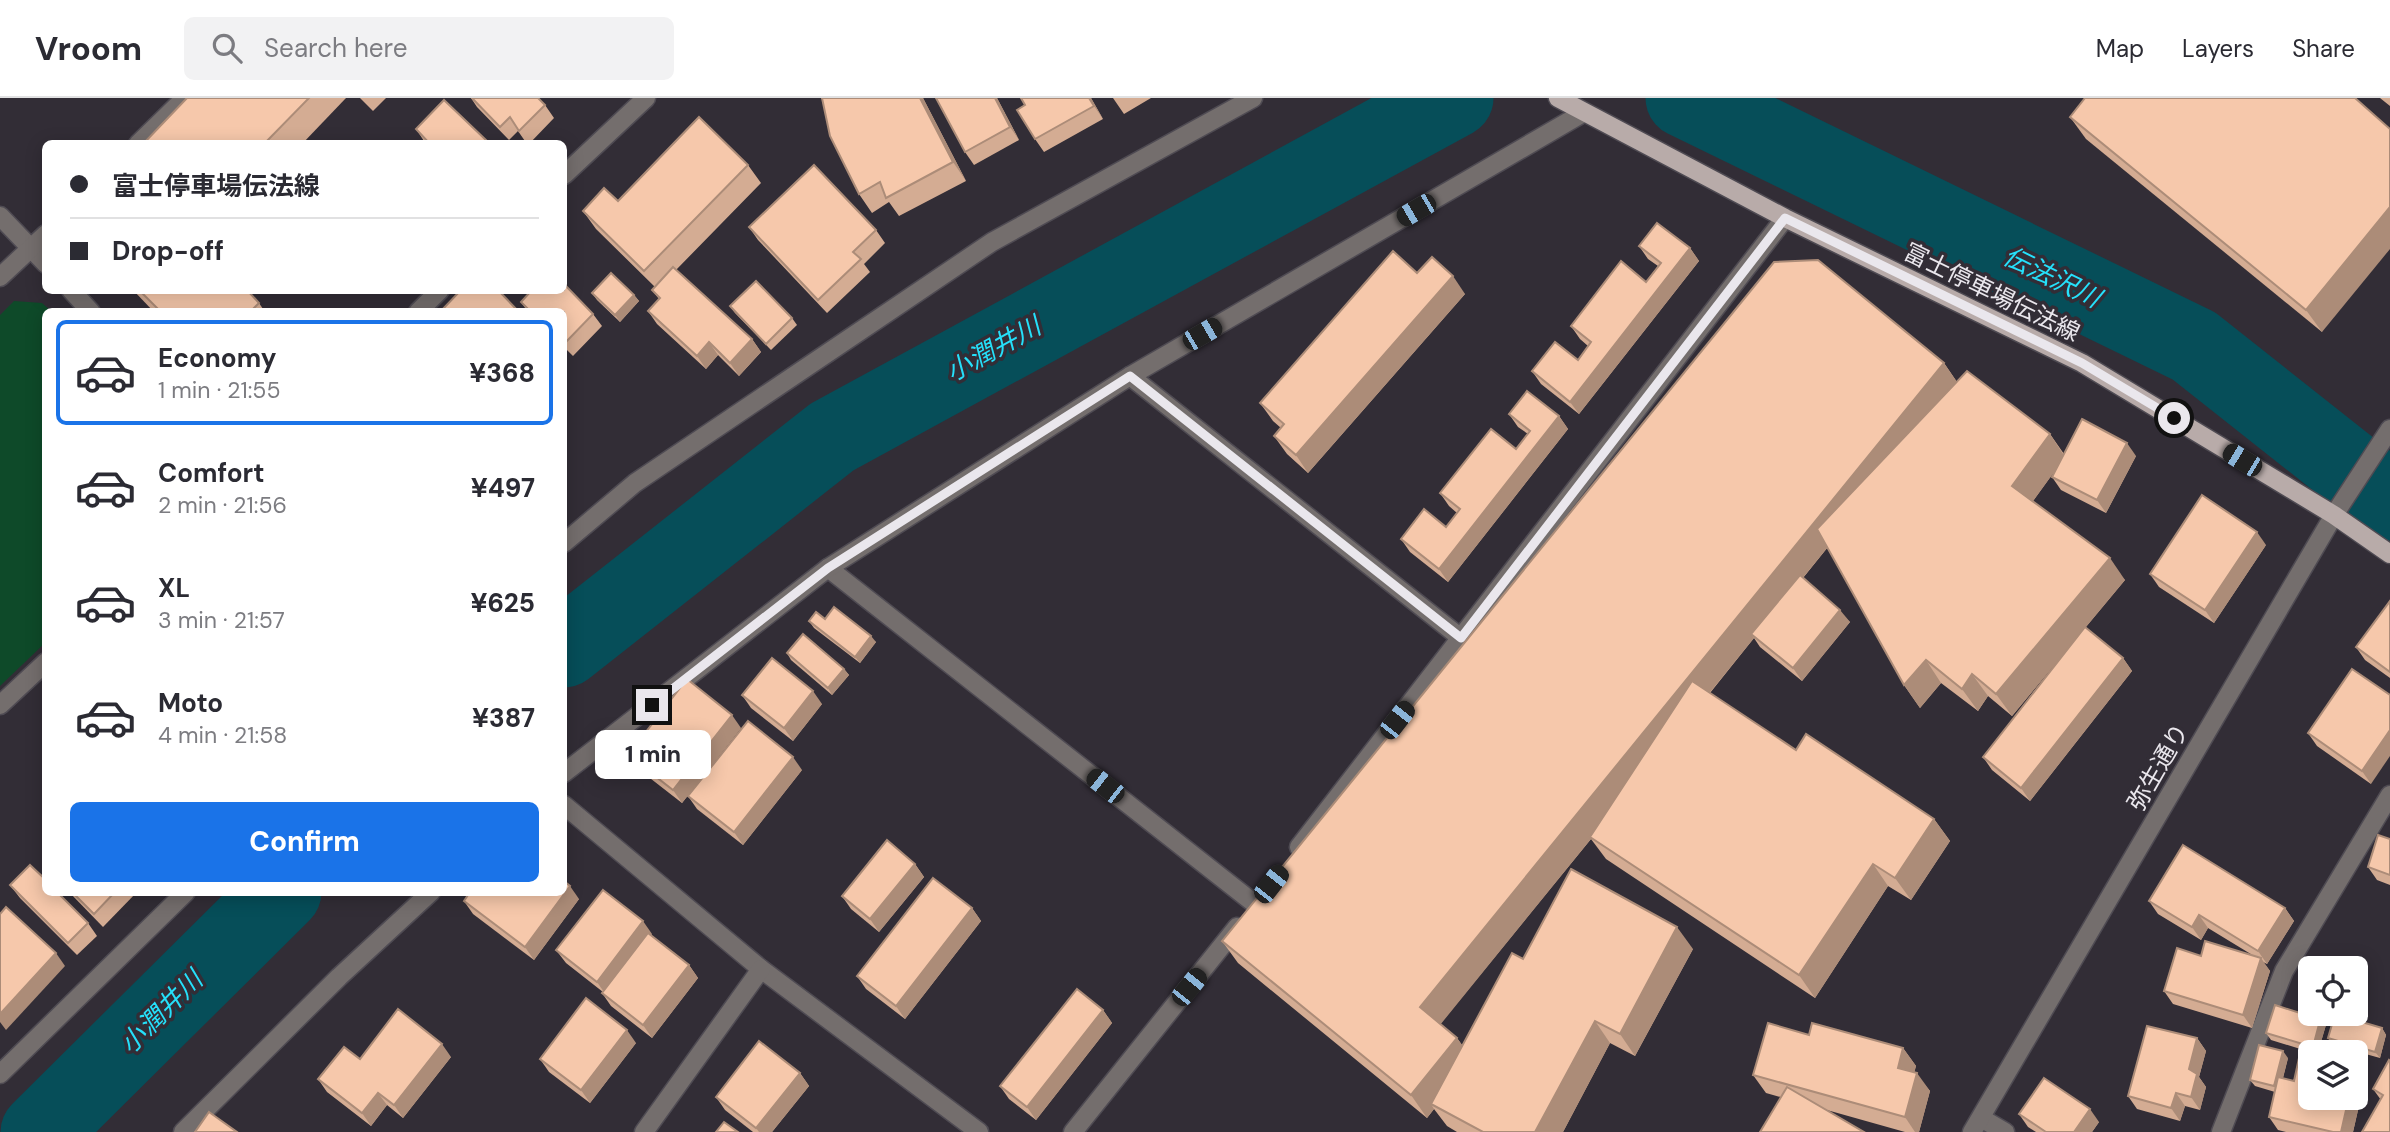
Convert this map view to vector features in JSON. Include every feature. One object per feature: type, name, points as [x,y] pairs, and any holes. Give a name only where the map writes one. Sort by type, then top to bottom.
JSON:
[{"type":"main road","name":"富士停車場伝法線","points":[[1558,98],[1785,218],[2082,363],[2334,516],[2390,554]]},
{"type":"street","points":[[142,140],[185,98]]},
{"type":"street","points":[[567,172],[646,98]]},
{"type":"street","points":[[567,540],[635,483],[992,242],[1253,98]]},
{"type":"street","points":[[567,771],[828,568],[1130,376],[1583,113]]},
{"type":"street","points":[[0,216],[42,260]]},
{"type":"street","points":[[1288,862],[1785,218]]},
{"type":"street","points":[[0,277],[42,238]]},
{"type":"street","points":[[75,294],[87,308]]},
{"type":"street","points":[[422,308],[436,294]]},
{"type":"street","points":[[1130,376],[1461,638]]},
{"type":"street","name":"弥生通り","points":[[1977,1125],[2334,516],[2390,429]]},
{"type":"street","points":[[828,568],[1259,899],[1073,1132]]},
{"type":"street","points":[[0,705],[42,666]]},
{"type":"street","points":[[2221,1132],[2284,971],[2390,795]]},
{"type":"street","points":[[567,807],[761,969],[979,1132]]},
{"type":"street","points":[[0,1074],[182,896]]},
{"type":"street","points":[[183,1132],[339,977],[427,896]]},
{"type":"street","points":[[644,1132],[761,969]]},
{"type":"street","points":[[1977,1125],[2006,1132]]},
{"type":"green space","points":[[14,301],[42,303],[48,308],[42,308],[42,646],[0,686],[0,315]]},
{"type":"building","points":[[187,98],[309,98],[268,140],[147,140]]},
{"type":"building","points":[[472,98],[538,98],[545,105],[519,131],[510,117],[500,127]]},
{"type":"building","points":[[822,98],[920,98],[953,162],[886,198],[880,182],[859,194],[830,136]]},
{"type":"building","points":[[936,98],[995,98],[1010,127],[965,152]]},
{"type":"building","points":[[1021,98],[1089,98],[1094,106],[1035,139],[1017,110],[1025,105]]},
{"type":"building","points":[[2085,98],[2355,98],[2390,129],[2390,207],[2306,310],[2070,117]]},
{"type":"building","points":[[444,100],[486,140],[426,140],[416,129]]},
{"type":"building","points":[[699,117],[748,165],[644,271],[583,211],[604,188],[618,201]]},
{"type":"building","points":[[814,165],[876,230],[853,252],[861,259],[818,300],[749,227]]},
{"type":"building","points":[[1657,223],[1690,248],[1570,402],[1532,371],[1555,342],[1578,360],[1591,342],[1571,326],[1621,261],[1646,282],[1661,263],[1639,246]]},
{"type":"building","points":[[1393,251],[1417,273],[1432,257],[1453,276],[1296,455],[1274,436],[1284,424],[1260,403]]},
{"type":"building","points":[[1818,260],[1944,363],[1420,1007],[1457,1038],[1411,1095],[1222,941],[1774,262]]},
{"type":"building","points":[[673,267],[752,339],[730,363],[709,342],[697,356],[648,311],[660,298],[652,290]]},
{"type":"building","points":[[611,273],[634,295],[615,315],[592,293]]},
{"type":"building","points":[[756,281],[792,318],[766,344],[730,306]]},
{"type":"building","points":[[567,287],[593,314],[567,341],[567,308],[527,308],[521,302],[528,294],[567,294]]},
{"type":"building","points":[[143,294],[251,294],[259,303],[254,308],[157,308]]},
{"type":"building","points":[[457,294],[502,294],[515,308],[444,308]]},
{"type":"building","points":[[1967,371],[2050,434],[2012,486],[2110,558],[1996,694],[1972,674],[1962,689],[1926,660],[1904,685],[1817,529]]},
{"type":"building","points":[[1527,391],[1559,416],[1439,569],[1401,539],[1424,509],[1446,527],[1460,509],[1440,493],[1491,429],[1516,449],[1530,431],[1509,414]]},
{"type":"building","points":[[2082,419],[2127,443],[2097,500],[2052,477]]},
{"type":"building","points":[[2202,495],[2257,532],[2205,610],[2150,574]]},
{"type":"building","points":[[1800,575],[1840,610],[1793,668],[1751,634]]},
{"type":"building","points":[[2390,601],[2390,672],[2356,647]]},
{"type":"building","points":[[834,607],[871,636],[855,657],[809,621],[816,612],[825,619]]},
{"type":"building","points":[[2085,627],[2123,658],[2021,788],[1983,757]]},
{"type":"building","points":[[803,634],[844,669],[828,688],[787,653]]},
{"type":"building","points":[[772,658],[813,691],[784,728],[742,695]]},
{"type":"building","points":[[2352,669],[2390,695],[2390,730],[2362,771],[2308,733]]},
{"type":"building","points":[[687,679],[732,715],[673,790],[628,755]]},
{"type":"building","points":[[1692,681],[1796,750],[1806,734],[1934,819],[1895,878],[1873,864],[1799,975],[1590,837]]},
{"type":"building","points":[[748,721],[793,757],[734,832],[688,796]]},
{"type":"building","points":[[2378,835],[2390,839],[2390,875],[2368,867]]},
{"type":"building","points":[[887,840],[915,864],[870,919],[842,896]]},
{"type":"building","points":[[2183,845],[2285,908],[2258,951],[2199,915],[2192,927],[2149,901]]},
{"type":"building","points":[[30,865],[42,876],[42,896],[61,896],[88,923],[68,943],[10,885]]},
{"type":"building","points":[[1571,869],[1677,927],[1620,1034],[1595,1021],[1535,1132],[1483,1132],[1431,1104],[1512,953],[1523,959]]},
{"type":"building","points":[[933,878],[972,908],[896,1006],[857,976]]},
{"type":"building","points":[[603,890],[643,921],[597,982],[556,950]]},
{"type":"building","points":[[76,896],[111,896],[94,914]]},
{"type":"building","points":[[467,896],[563,896],[525,947],[464,901]]},
{"type":"building","points":[[6,907],[56,953],[0,1014],[0,914]]},
{"type":"building","points":[[648,933],[689,965],[643,1025],[602,993]]},
{"type":"building","points":[[2205,941],[2261,958],[2243,1015],[2164,991],[2177,948],[2201,956]]},
{"type":"building","points":[[1077,989],[1103,1010],[1027,1107],[1000,1086]]},
{"type":"building","points":[[586,998],[627,1030],[581,1090],[540,1059]]},
{"type":"building","points":[[2275,1005],[2298,1012],[2298,1026],[2319,1026],[2315,1040],[2298,1040],[2298,1043],[2266,1033]]},
{"type":"building","points":[[398,1009],[442,1044],[394,1105],[378,1093],[362,1113],[318,1079],[344,1047],[360,1059]]},
{"type":"building","points":[[1768,1023],[1809,1035],[1812,1023],[1903,1048],[1898,1068],[1917,1073],[1905,1117],[1753,1075]]},
{"type":"building","points":[[2368,1024],[2382,1028],[2375,1052],[2368,1050],[2368,1040],[2328,1038],[2332,1026],[2368,1026]]},
{"type":"building","points":[[2147,1026],[2197,1038],[2189,1069],[2197,1074],[2191,1097],[2176,1093],[2171,1108],[2128,1096]]},
{"type":"building","points":[[759,1041],[800,1073],[756,1128],[716,1097]]},
{"type":"building","points":[[2259,1045],[2283,1051],[2274,1086],[2250,1080]]},
{"type":"building","points":[[2389,1060],[2390,1132],[2362,1132],[2383,1095],[2373,1089]]},
{"type":"building","points":[[2298,1063],[2298,1110],[2346,1110],[2341,1132],[2269,1117],[2278,1077],[2294,1081]]},
{"type":"building","points":[[2044,1078],[2090,1109],[2074,1132],[2046,1132],[2019,1114]]},
{"type":"building","points":[[1787,1087],[1864,1132],[1760,1132]]},
{"type":"building","points":[[209,1112],[237,1132],[195,1132]]},
{"type":"building","points":[[724,1122],[738,1132],[716,1132]]},
{"type":"waterway","name":"小潤井川","points":[[567,646],[832,437],[1454,98]]},
{"type":"waterway","name":"伝法沢川","points":[[1685,98],[2194,346],[2390,501]]},
{"type":"waterway","name":"小潤井川","points":[[40,1132],[278,896]]},
{"type":"route","points":[[652,705],[828,568],[1130,376],[1461,638],[1785,218],[2082,363],[2174,418]]}]
